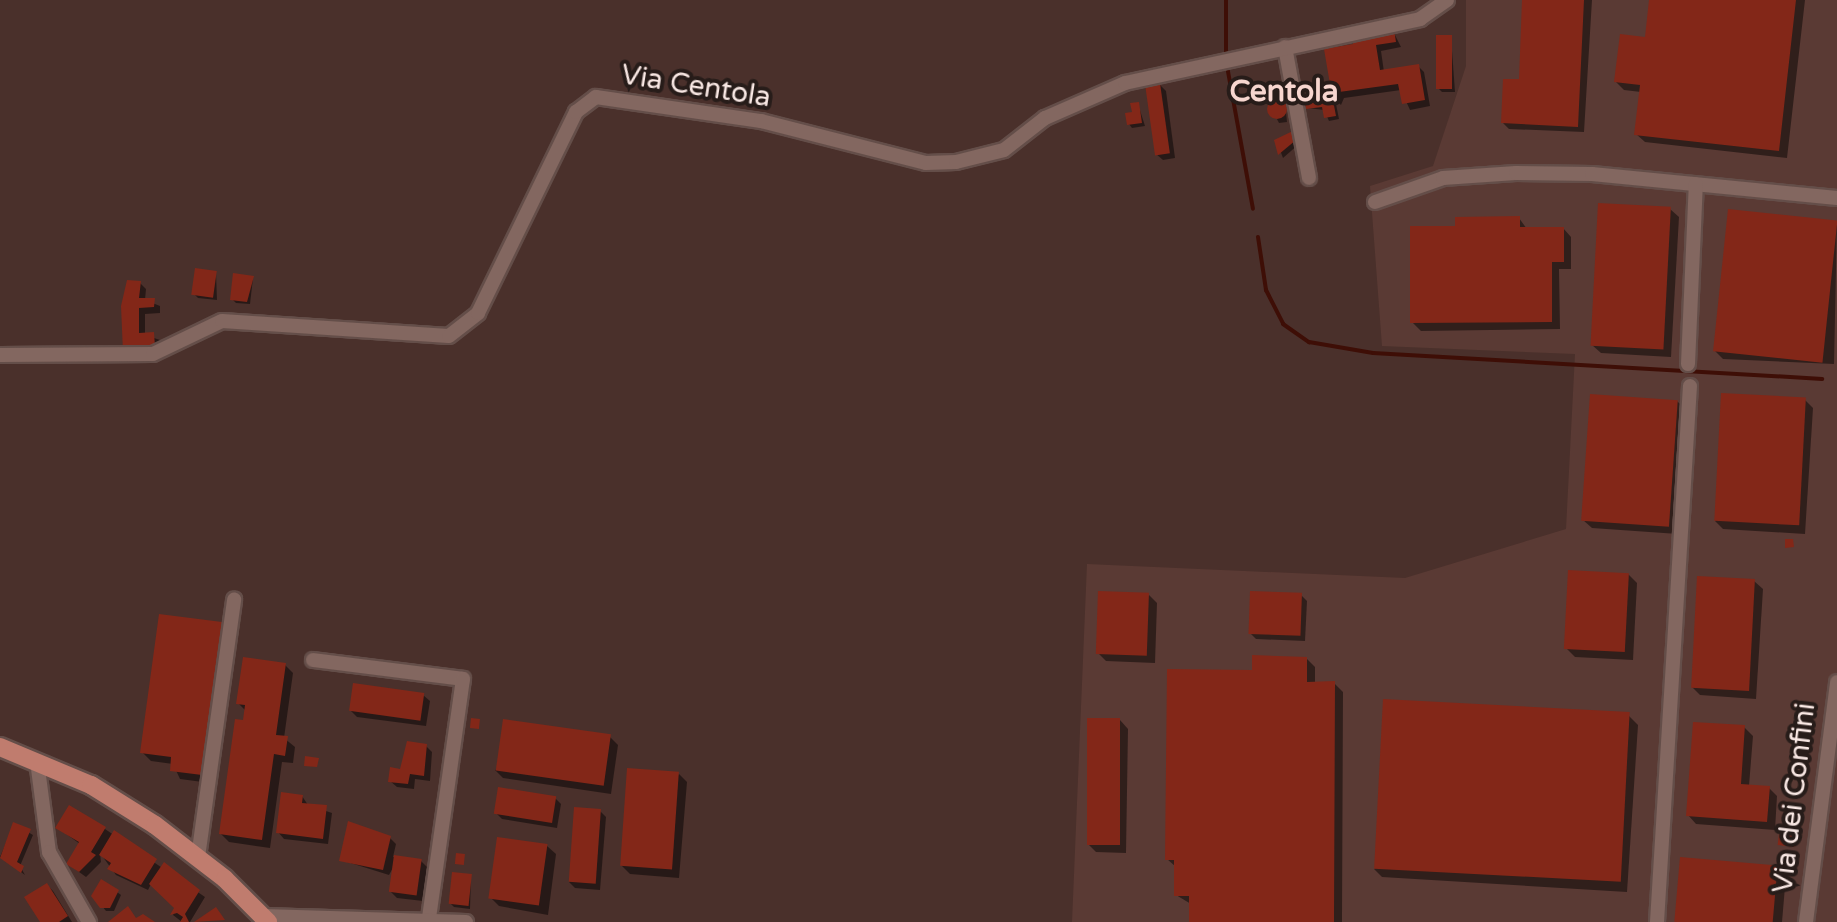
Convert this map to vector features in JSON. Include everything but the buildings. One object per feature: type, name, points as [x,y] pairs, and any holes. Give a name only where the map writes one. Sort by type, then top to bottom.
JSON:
[{"type":"main road","points":[[0,747],[91,785],[198,857],[266,919]]},
{"type":"street","name":"Via Centola","points":[[0,355],[153,354],[222,321],[449,336],[478,313],[576,112],[596,97],[761,121],[912,161],[956,162],[1004,150],[1073,103],[1125,83],[1420,19],[1447,0]]},
{"type":"street","points":[[1285,47],[1309,178]]},
{"type":"street","points":[[1375,202],[1468,174],[1580,173],[1837,198]]},
{"type":"street","points":[[1688,364],[1696,184]]},
{"type":"street","points":[[1657,922],[1690,386]]},
{"type":"street","points":[[198,857],[234,600]]},
{"type":"street","points":[[313,660],[463,679],[429,919]]},
{"type":"street","name":"Via dei Confini","points":[[1806,922],[1837,682]]},
{"type":"street","points":[[37,761],[49,852],[89,922]]},
{"type":"street","points":[[266,919],[429,919],[466,922]]},
{"type":"shaded area","points":[[1466,0],[1837,0],[1837,922],[1072,922],[1087,564],[1405,578],[1566,529],[1575,354],[1382,346],[1370,186],[1433,166],[1466,66]]},
{"type":"waterway","points":[[1226,0],[1226,57]]},
{"type":"waterway","points":[[1227,66],[1253,209]]},
{"type":"waterway","points":[[1258,237],[1266,290],[1283,324],[1309,342],[1373,353],[1822,379]]},
{"type":"district","name":"Centola","points":[[1284,92]]}]
